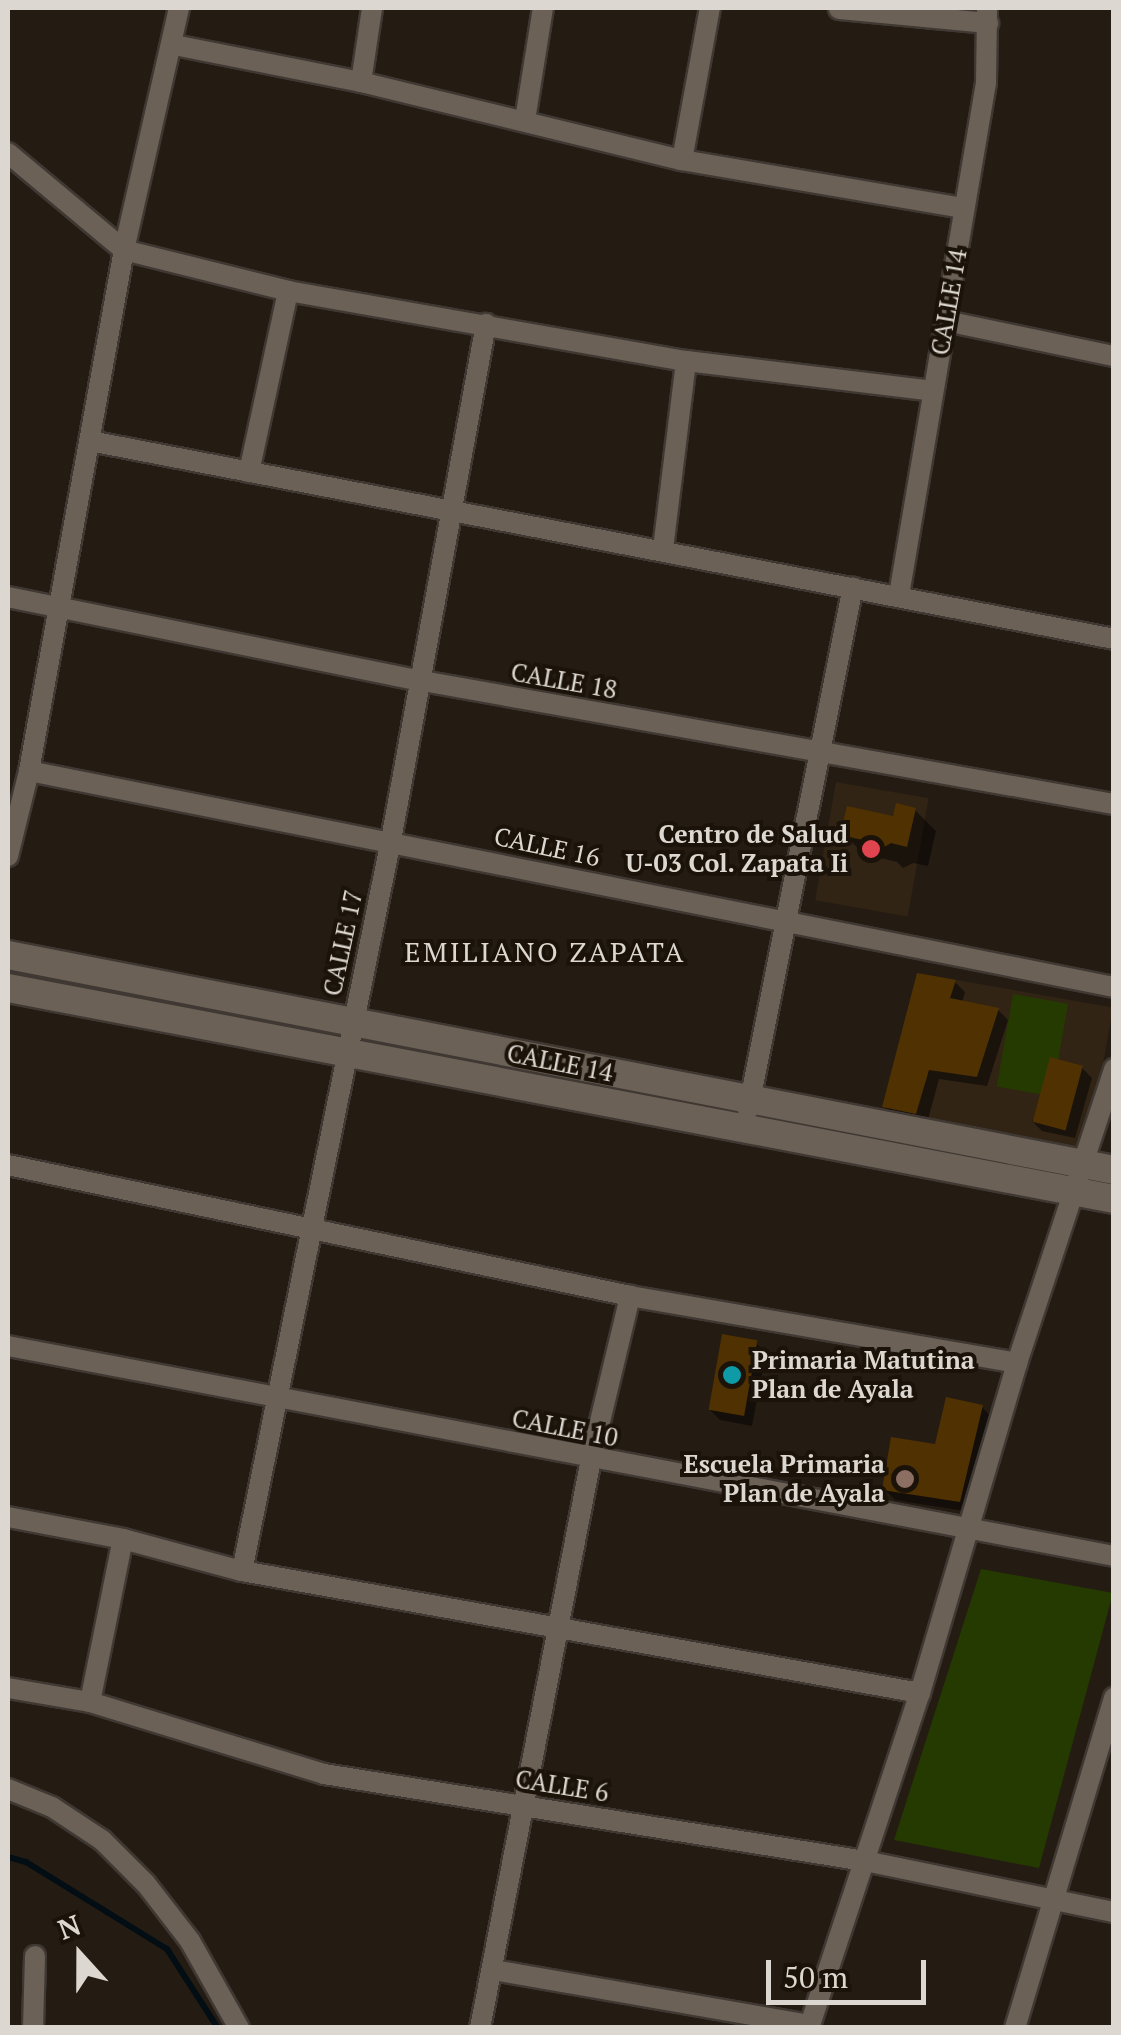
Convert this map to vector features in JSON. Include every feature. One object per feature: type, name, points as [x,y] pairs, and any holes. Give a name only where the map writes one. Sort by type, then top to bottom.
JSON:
[{"type":"main road","name":"CALLE 14","points":[[8,955],[350,1024],[1114,1199]]},
{"type":"main road","name":"CALLE 14","points":[[8,988],[345,1052],[1114,1170]]},
{"type":"street","points":[[8,856],[29,770],[124,250],[174,45],[179,8]]},
{"type":"street","points":[[361,82],[372,8]]},
{"type":"street","points":[[525,120],[543,8]]},
{"type":"street","points":[[682,160],[710,8]]},
{"type":"street","points":[[838,9],[988,15]]},
{"type":"street","name":"CALLE 14","points":[[899,595],[986,83],[988,15]]},
{"type":"street","points":[[174,45],[361,82],[682,160],[964,208]]},
{"type":"street","points":[[8,153],[124,250],[288,291],[686,361],[933,390]]},
{"type":"street","points":[[249,472],[288,291]]},
{"type":"street","points":[[946,321],[1114,356]]},
{"type":"street","name":"CALLE 17","points":[[242,1572],[280,1399],[350,1024],[391,840],[417,680],[486,324]]},
{"type":"street","points":[[663,549],[686,361]]},
{"type":"street","points":[[90,441],[1114,639]]},
{"type":"street","points":[[747,1113],[852,587]]},
{"type":"street","name":"CALLE 18","points":[[8,597],[417,680],[1114,804]]},
{"type":"street","name":"CALLE 16","points":[[29,770],[1114,987]]},
{"type":"street","points":[[494,1970],[810,2026],[920,1693],[1017,1363],[1114,1069]]},
{"type":"street","points":[[8,1165],[630,1296],[1017,1363]]},
{"type":"street","points":[[480,2028],[591,1459],[630,1296]]},
{"type":"street","name":"CALLE 10","points":[[8,1346],[1114,1556]]},
{"type":"street","points":[[8,1517],[123,1538],[242,1572],[920,1693]]},
{"type":"street","points":[[90,1702],[123,1538]]},
{"type":"street","name":"CALLE 6","points":[[8,1688],[90,1702],[324,1774],[865,1862],[1114,1912]]},
{"type":"street","points":[[1016,2028],[1108,1731],[1114,1698]]},
{"type":"street","points":[[8,1789],[52,1806],[102,1840],[146,1884],[190,1941],[239,2028]]},
{"type":"street","points":[[33,2028],[35,1956]]},
{"type":"shaded area","name":"Centro de Salud U-03 Col. Zapata Ii","points":[[836,782],[929,798],[908,916],[815,900]]},
{"type":"shaded area","points":[[917,973],[1113,1008],[1088,1148],[892,1114]]},
{"type":"green space","points":[[1013,994],[1068,1004],[1052,1096],[997,1087]]},
{"type":"green space","points":[[981,1569],[1113,1593],[1039,1868],[894,1840]]},
{"type":"building","points":[[896,803],[916,808],[907,847],[891,843],[881,849],[877,843],[840,835],[847,806],[893,816]]},
{"type":"building","points":[[917,973],[956,980],[950,998],[999,1008],[977,1077],[929,1070],[916,1114],[882,1107]]},
{"type":"building","points":[[1050,1057],[1083,1066],[1066,1131],[1033,1122]]},
{"type":"building","name":"Primaria Matutina Plan de Ayala","points":[[722,1334],[757,1340],[744,1416],[709,1410]]},
{"type":"building","points":[[946,1397],[983,1405],[960,1502],[882,1490],[891,1437],[935,1444]]},
{"type":"waterway","points":[[8,1857],[26,1862],[167,1949],[218,2028]]},
{"type":"place","name":"Centro de Salud U-03 Col. Zapata Ii","points":[[871,849]]},
{"type":"place","name":"Primaria Matutina Plan de Ayala","points":[[732,1375]]},
{"type":"place","name":"Escuela Primaria Plan de Ayala","points":[[905,1479]]},
{"type":"district","name":"EMILIANO ZAPATA","points":[[545,952]]}]
